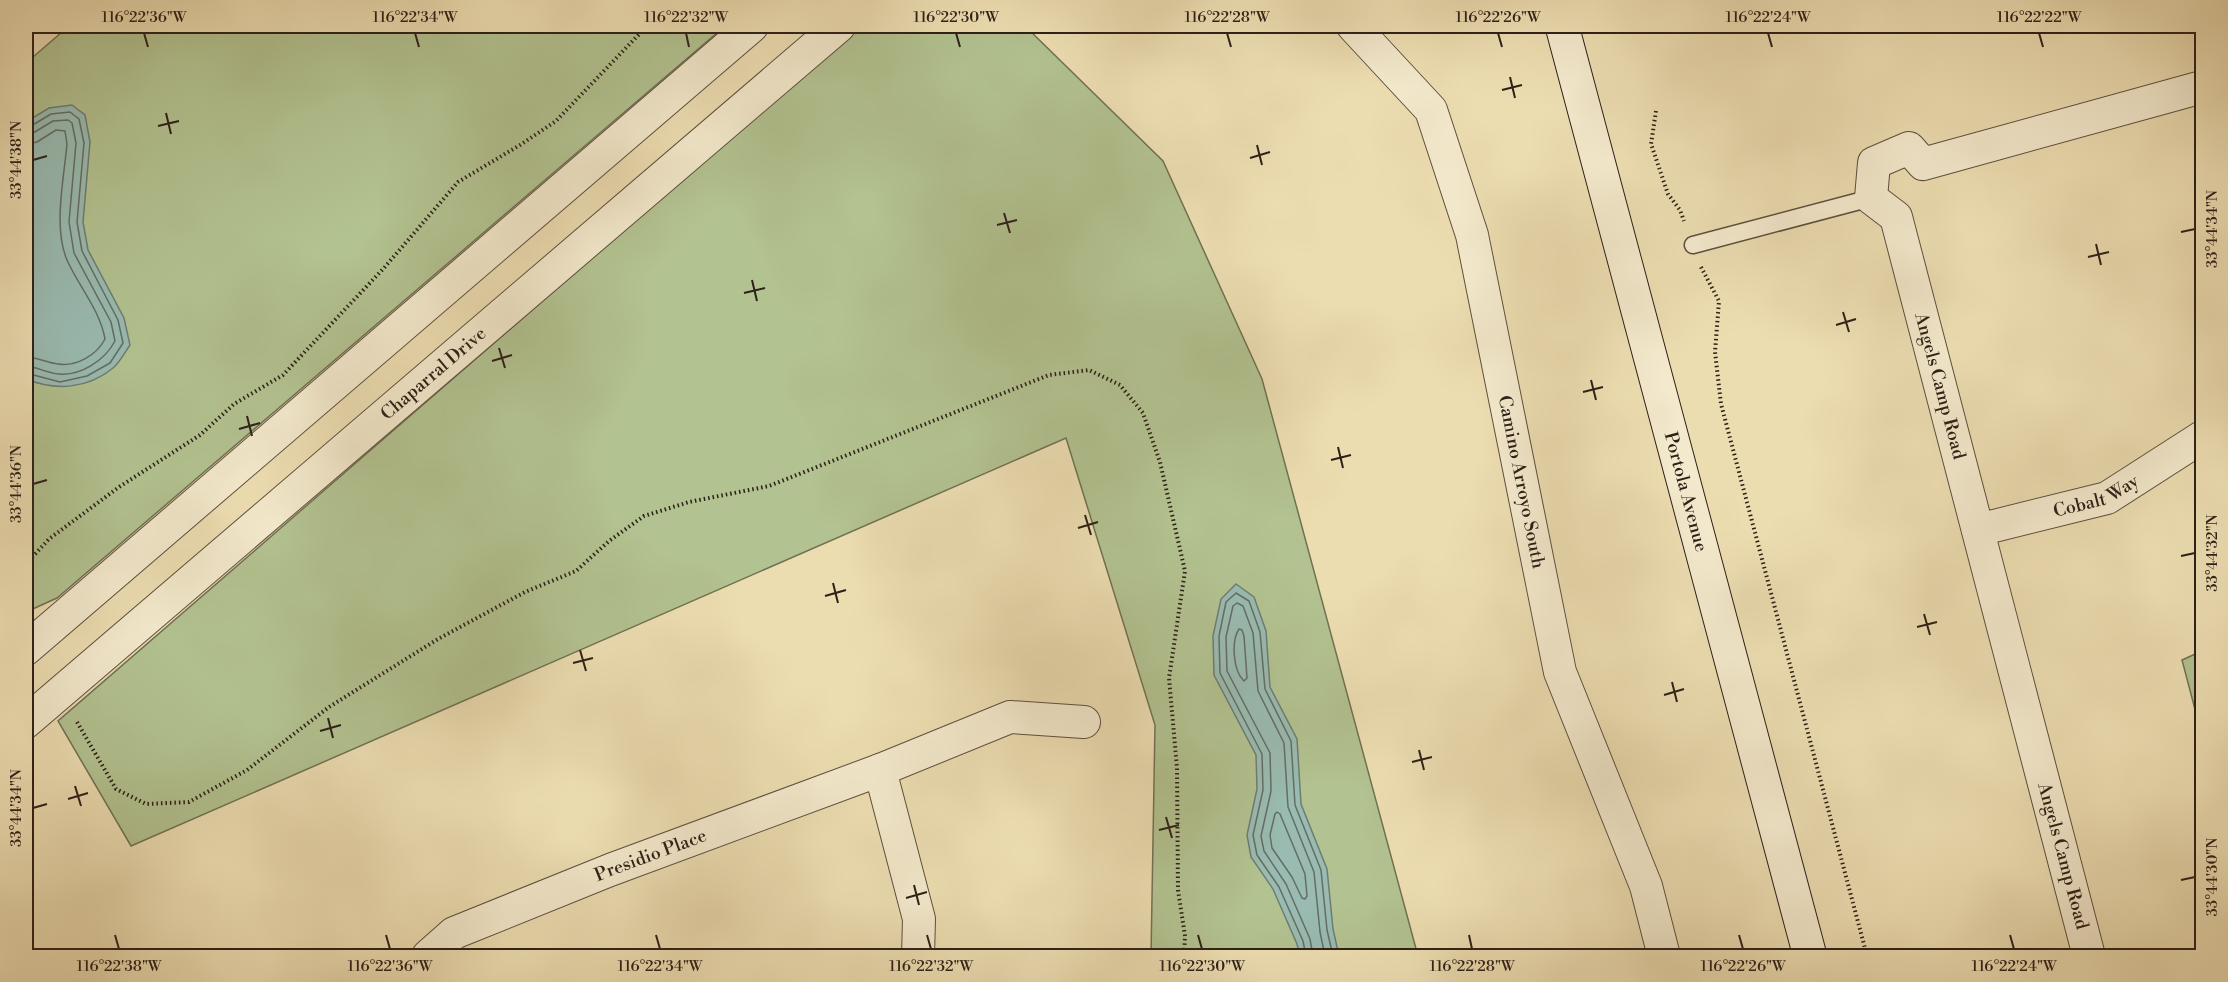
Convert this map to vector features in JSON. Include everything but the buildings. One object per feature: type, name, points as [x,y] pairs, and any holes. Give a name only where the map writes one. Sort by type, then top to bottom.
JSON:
[{"type":"main road","name":"Portola Avenue","points":[[1562,26],[1810,957]]},
{"type":"street","points":[[26,649],[752,26]]},
{"type":"street","name":"Chaparral Drive","points":[[26,722],[839,26]]},
{"type":"street","name":"Camino Arroyo South","points":[[1353,26],[1431,110],[1472,235],[1560,672],[1646,886],[1664,957]]},
{"type":"street","points":[[1871,198],[1874,164],[1909,148],[1923,164],[2202,87]]},
{"type":"street","name":"Angels Camp Road","points":[[1871,198],[1896,217],[2089,957]]},
{"type":"street","name":"Cobalt Way","points":[[1978,530],[2107,498],[2202,437]]},
{"type":"street","name":"Presidio Place","points":[[428,957],[454,933],[610,870],[880,770],[1010,717],[1084,722]]},
{"type":"street","points":[[880,770],[919,919],[918,957]]},
{"type":"lane","points":[[1693,245],[1871,198]]},
{"type":"path","points":[[26,564],[49,539],[119,487],[200,435],[234,404],[283,375],[384,268],[458,182],[520,145],[556,120],[647,26]]},
{"type":"path","points":[[1656,111],[1651,144],[1664,185],[1680,210],[1698,261],[1719,301],[1715,352],[1721,404],[1867,957]]},
{"type":"path","points":[[58,695],[73,715],[116,789],[146,804],[189,802],[248,770],[329,707],[438,639],[525,592],[576,571],[644,516],[689,502],[769,486],[1049,375],[1089,370],[1120,385],[1143,413],[1160,462],[1185,571],[1169,678],[1177,768],[1178,890],[1185,936],[1184,957]]},
{"type":"green space","points":[[69,26],[725,26],[57,598],[26,612],[26,63]]},
{"type":"green space","points":[[860,26],[1025,26],[1163,161],[1262,379],[1418,956],[1151,956],[1155,725],[1066,438],[131,846],[58,721]]},
{"type":"green space","points":[[2202,651],[2202,736],[2182,660]]},
{"type":"water","points":[[72,105],[85,115],[90,142],[83,222],[88,250],[124,318],[130,345],[116,366],[103,375],[82,384],[60,386],[26,379],[26,122],[49,108]]},
{"type":"water","points":[[1236,584],[1254,597],[1266,631],[1270,687],[1297,739],[1301,804],[1327,869],[1333,929],[1339,956],[1300,956],[1273,889],[1251,857],[1247,835],[1257,789],[1256,755],[1214,675],[1213,636],[1221,599]]}]
